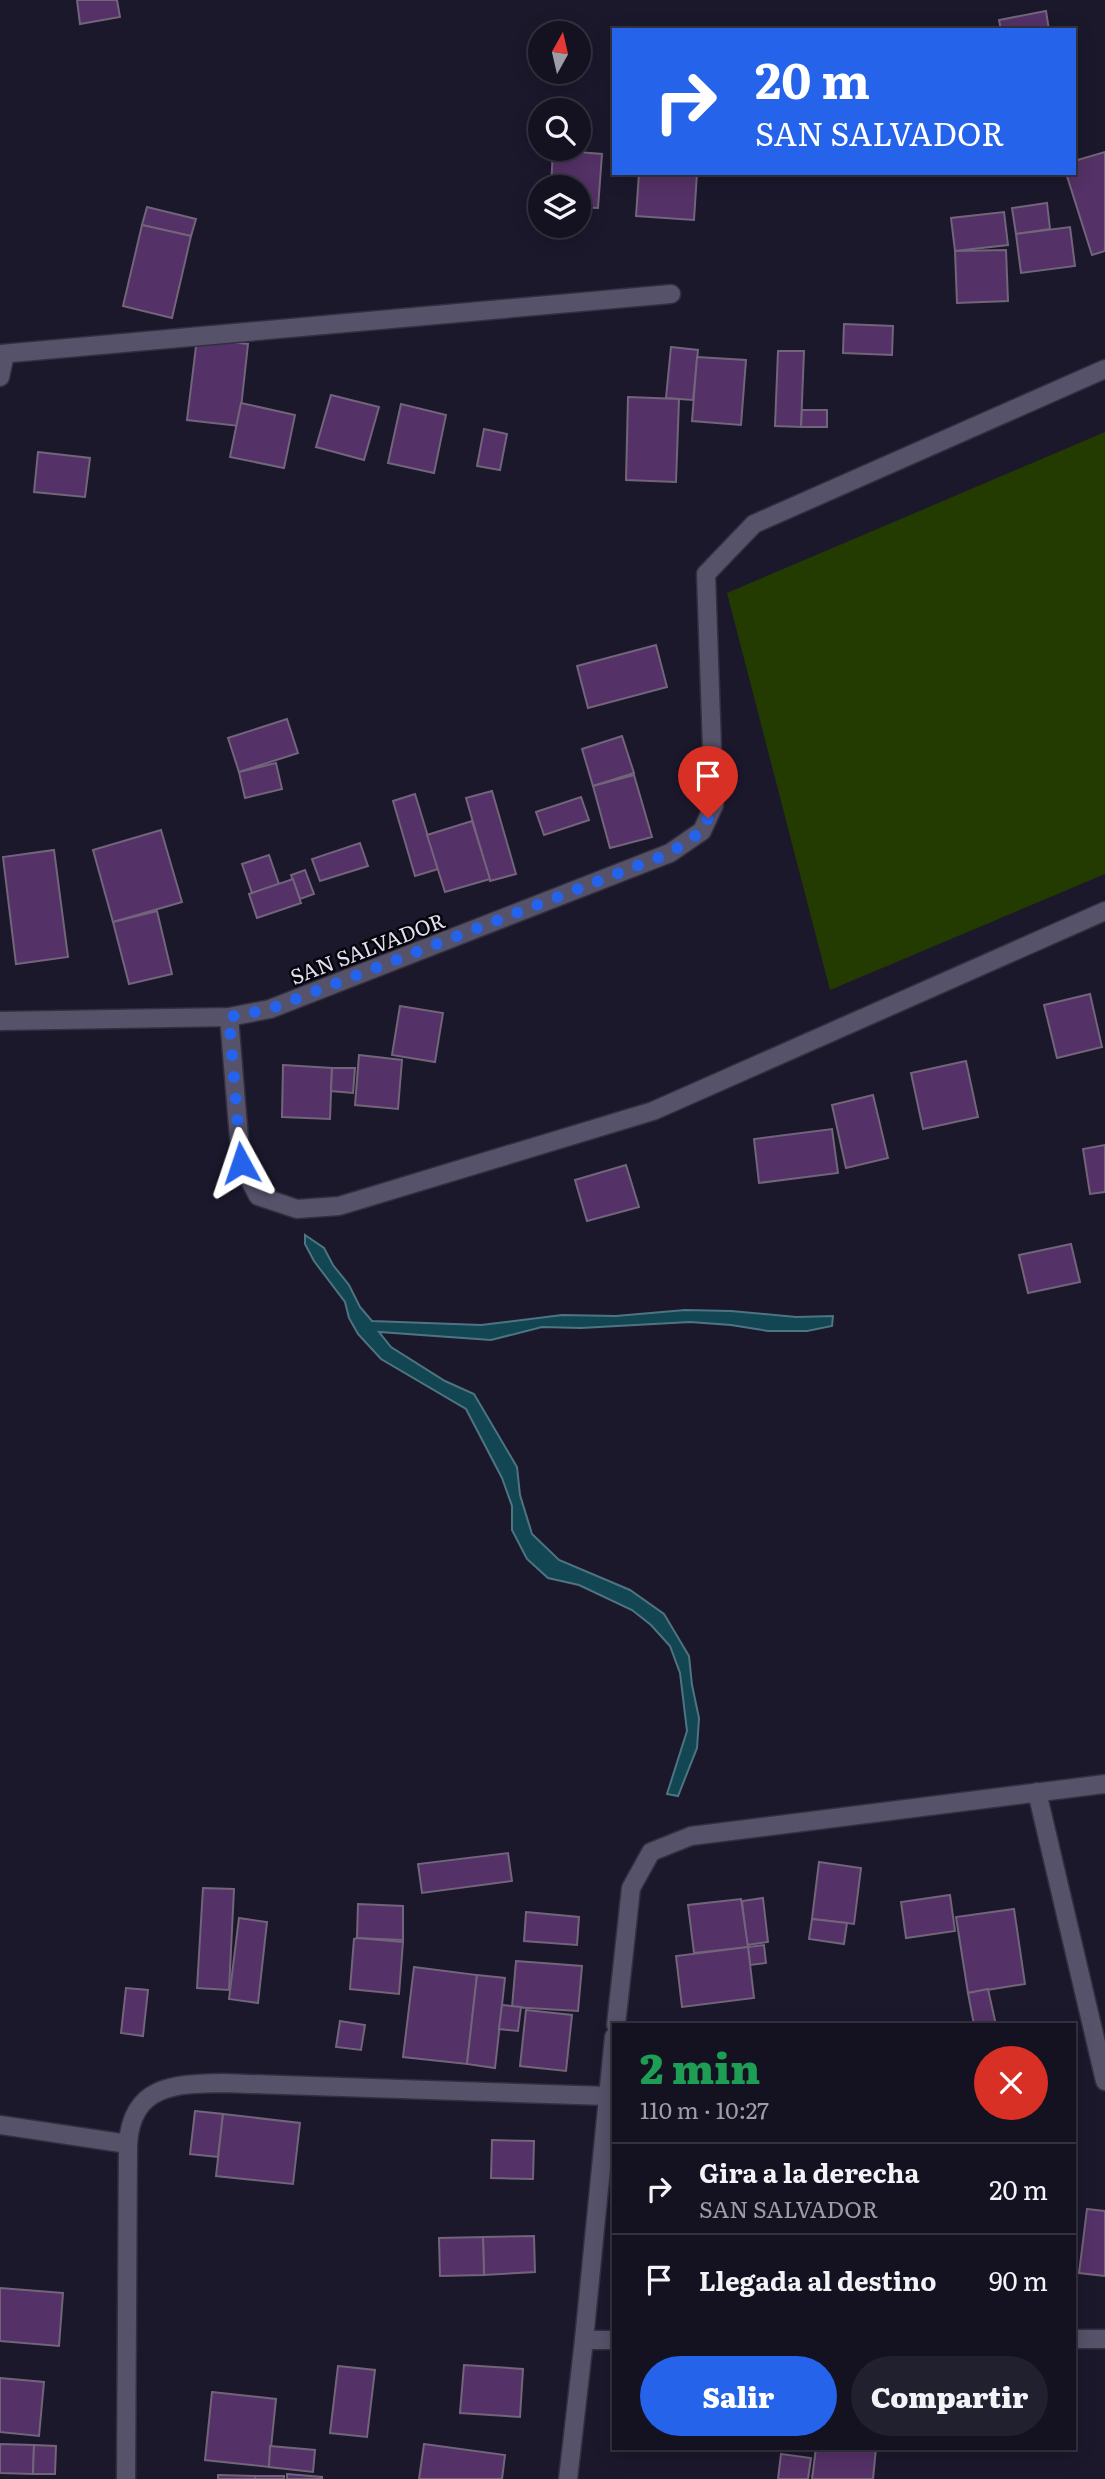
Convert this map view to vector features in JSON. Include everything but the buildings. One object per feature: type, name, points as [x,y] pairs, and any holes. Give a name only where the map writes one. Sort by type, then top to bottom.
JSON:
[{"type":"street","points":[[0,377],[2,354],[671,294]]},
{"type":"street","name":"SAN SALVADOR","points":[[0,1021],[229,1017],[270,1009],[670,853],[702,831],[714,805],[706,574],[721,557],[754,524],[1105,369]]},
{"type":"street","points":[[229,1017],[241,1163],[258,1196],[297,1209],[339,1206],[653,1111],[1105,911]]},
{"type":"street","points":[[616,2023],[631,1888],[651,1852],[691,1836],[1105,1784]]},
{"type":"street","points":[[1037,1792],[1105,2081]]},
{"type":"street","points":[[568,2479],[612,2054]]},
{"type":"street","points":[[126,2479],[129,2128],[139,2107],[154,2092],[180,2084],[222,2082],[607,2096]]},
{"type":"street","points":[[0,2125],[128,2144]]},
{"type":"street","points":[[1076,2339],[1105,2339]]},
{"type":"street","points":[[584,2340],[612,2340]]},
{"type":"green space","points":[[1105,432],[1105,874],[830,990],[727,593]]},
{"type":"shaded area","points":[[305,1235],[324,1248],[360,1307],[372,1321],[481,1325],[562,1315],[616,1316],[685,1310],[796,1317],[833,1316],[832,1326],[807,1331],[768,1331],[690,1322],[581,1328],[542,1327],[491,1340],[379,1332],[391,1347],[445,1381],[474,1394],[517,1467],[520,1495],[532,1534],[559,1560],[630,1590],[664,1614],[689,1656],[699,1718],[697,1748],[678,1796],[667,1794],[687,1731],[680,1673],[670,1646],[651,1625],[632,1610],[579,1585],[548,1578],[527,1559],[512,1530],[512,1506],[502,1478],[466,1409],[381,1359],[358,1334],[349,1318],[345,1302],[314,1261],[305,1244]]},
{"type":"route","points":[[241,1163],[229,1017],[270,1009],[670,853],[702,831],[708,818]]}]
